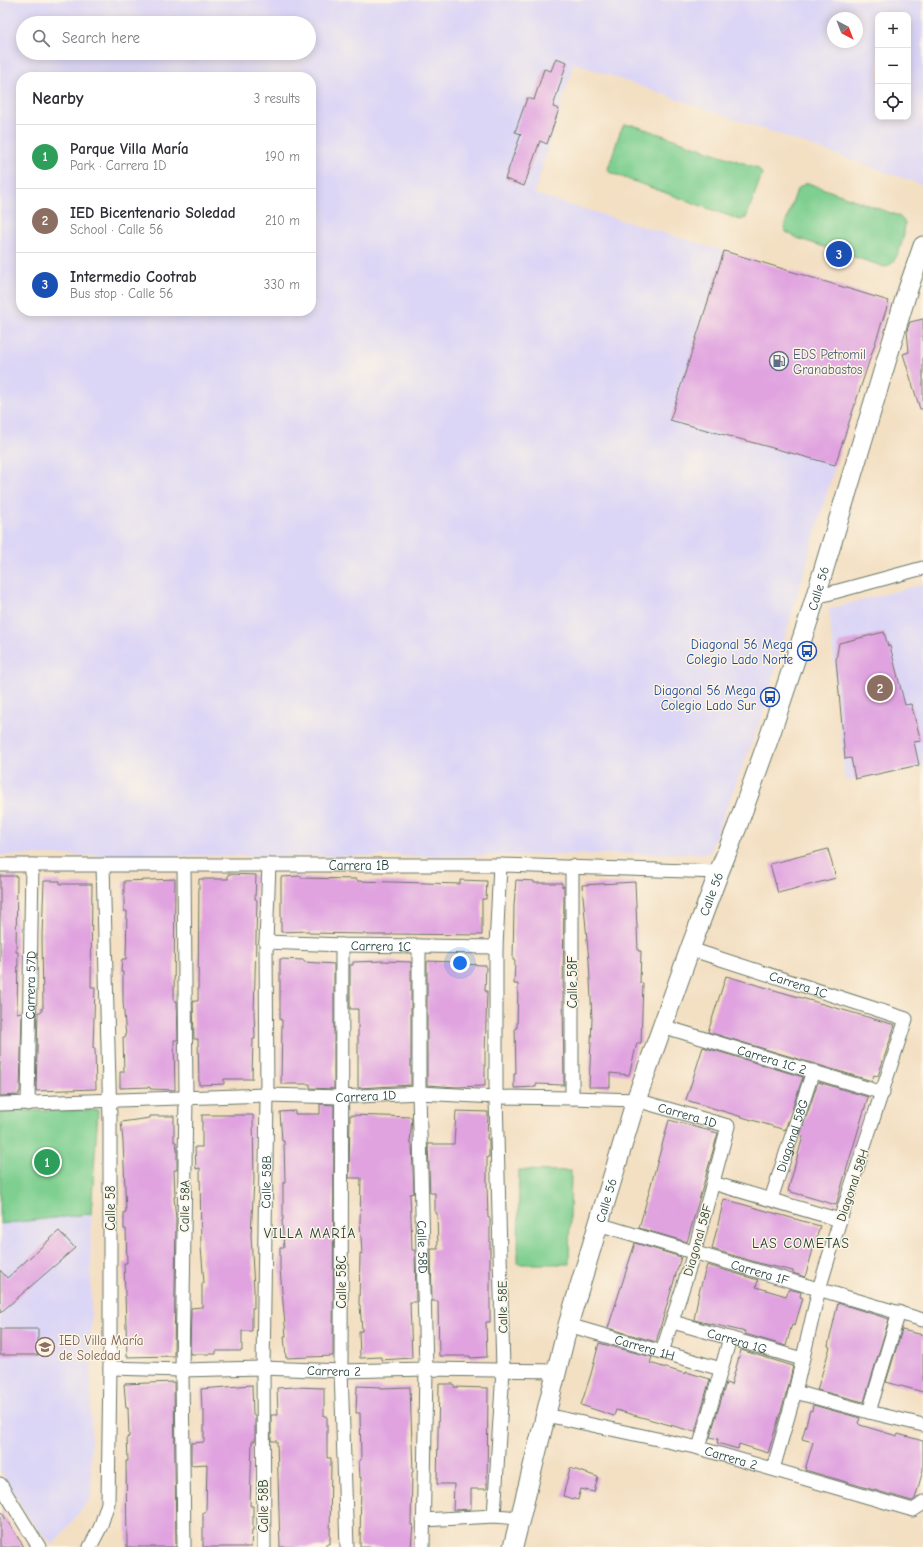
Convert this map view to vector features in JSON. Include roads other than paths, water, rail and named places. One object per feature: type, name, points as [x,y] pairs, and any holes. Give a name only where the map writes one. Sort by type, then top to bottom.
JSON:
[{"type":"main road","name":"Calle 56","points":[[513,1547],[568,1325],[636,1100],[690,949],[719,872],[738,827],[770,735],[816,597],[919,268],[923,246]]},
{"type":"street","points":[[816,597],[923,568]]},
{"type":"street","name":"Carrera 1B","points":[[0,865],[500,865],[572,866],[719,872]]},
{"type":"street","name":"Carrera 57D","points":[[28,1104],[32,865]]},
{"type":"street","name":"Calle 58","points":[[90,1547],[100,1528],[108,1503],[110,1368],[110,1100],[104,865]]},
{"type":"street","name":"Calle 58A","points":[[184,865],[186,1097],[182,1370],[184,1547]]},
{"type":"street","name":"Calle 58B","points":[[264,1547],[263,1368],[267,1095],[266,942],[269,865]]},
{"type":"street","points":[[496,1097],[496,947],[500,865]]},
{"type":"street","name":"Calle 58F","points":[[572,866],[572,1098]]},
{"type":"street","name":"Carrera 1C","points":[[266,942],[342,945],[496,947]]},
{"type":"street","name":"Calle 58C","points":[[342,945],[341,1371],[347,1547]]},
{"type":"street","name":"Calle 58D","points":[[420,946],[419,1093],[426,1369],[423,1547]]},
{"type":"street","name":"Carrera 1C","points":[[690,949],[906,1019]]},
{"type":"street","name":"Diagonal 58H","points":[[773,1469],[795,1392],[819,1289],[906,1019]]},
{"type":"street","name":"Carrera 1C 2","points":[[662,1026],[883,1093]]},
{"type":"street","name":"Diagonal 58G","points":[[771,1199],[813,1071]]},
{"type":"street","name":"Carrera 1D","points":[[0,1104],[186,1097],[267,1095],[341,1097],[419,1093],[496,1097],[636,1100],[728,1126]]},
{"type":"street","name":"Calle 58E","points":[[494,1516],[503,1370],[496,1097]]},
{"type":"street","name":"Diagonal 58F","points":[[662,1352],[673,1322],[694,1253],[728,1126]]},
{"type":"street","points":[[713,1183],[840,1220]]},
{"type":"street","name":"Carrera 1F","points":[[598,1224],[923,1320]]},
{"type":"street","points":[[869,1412],[899,1312]]},
{"type":"street","name":"Carrera 1G","points":[[673,1322],[802,1359]]},
{"type":"street","name":"Carrera 1H","points":[[568,1325],[721,1369]]},
{"type":"street","points":[[699,1448],[730,1338]]},
{"type":"street","name":"Carrera 2","points":[[110,1368],[182,1370],[263,1368],[341,1371],[426,1369],[557,1371]]},
{"type":"street","points":[[795,1392],[923,1425]]},
{"type":"street","name":"Carrera 2","points":[[546,1415],[699,1448],[773,1469],[918,1506]]},
{"type":"street","points":[[0,1484],[39,1547]]},
{"type":"street","points":[[423,1520],[494,1516],[520,1518]]},
{"type":"place","name":"Intermedio Cootrab","points":[[839,254]]},
{"type":"place","name":"EDS Petromil Granabastos","points":[[779,361]]},
{"type":"place","name":"Diagonal 56 Mega Colegio Lado Norte","points":[[807,651]]},
{"type":"place","name":"IED Bicentenario Soledad","points":[[880,688]]},
{"type":"place","name":"Diagonal 56 Mega Colegio Lado Sur","points":[[770,697]]},
{"type":"place","name":"Parque Villa María","points":[[47,1162]]},
{"type":"place","name":"IED Villa María de Soledad","points":[[45,1347]]},
{"type":"district","name":"VILLA MARÍA","points":[[310,1233]]},
{"type":"district","name":"LAS COMETAS","points":[[801,1243]]}]
